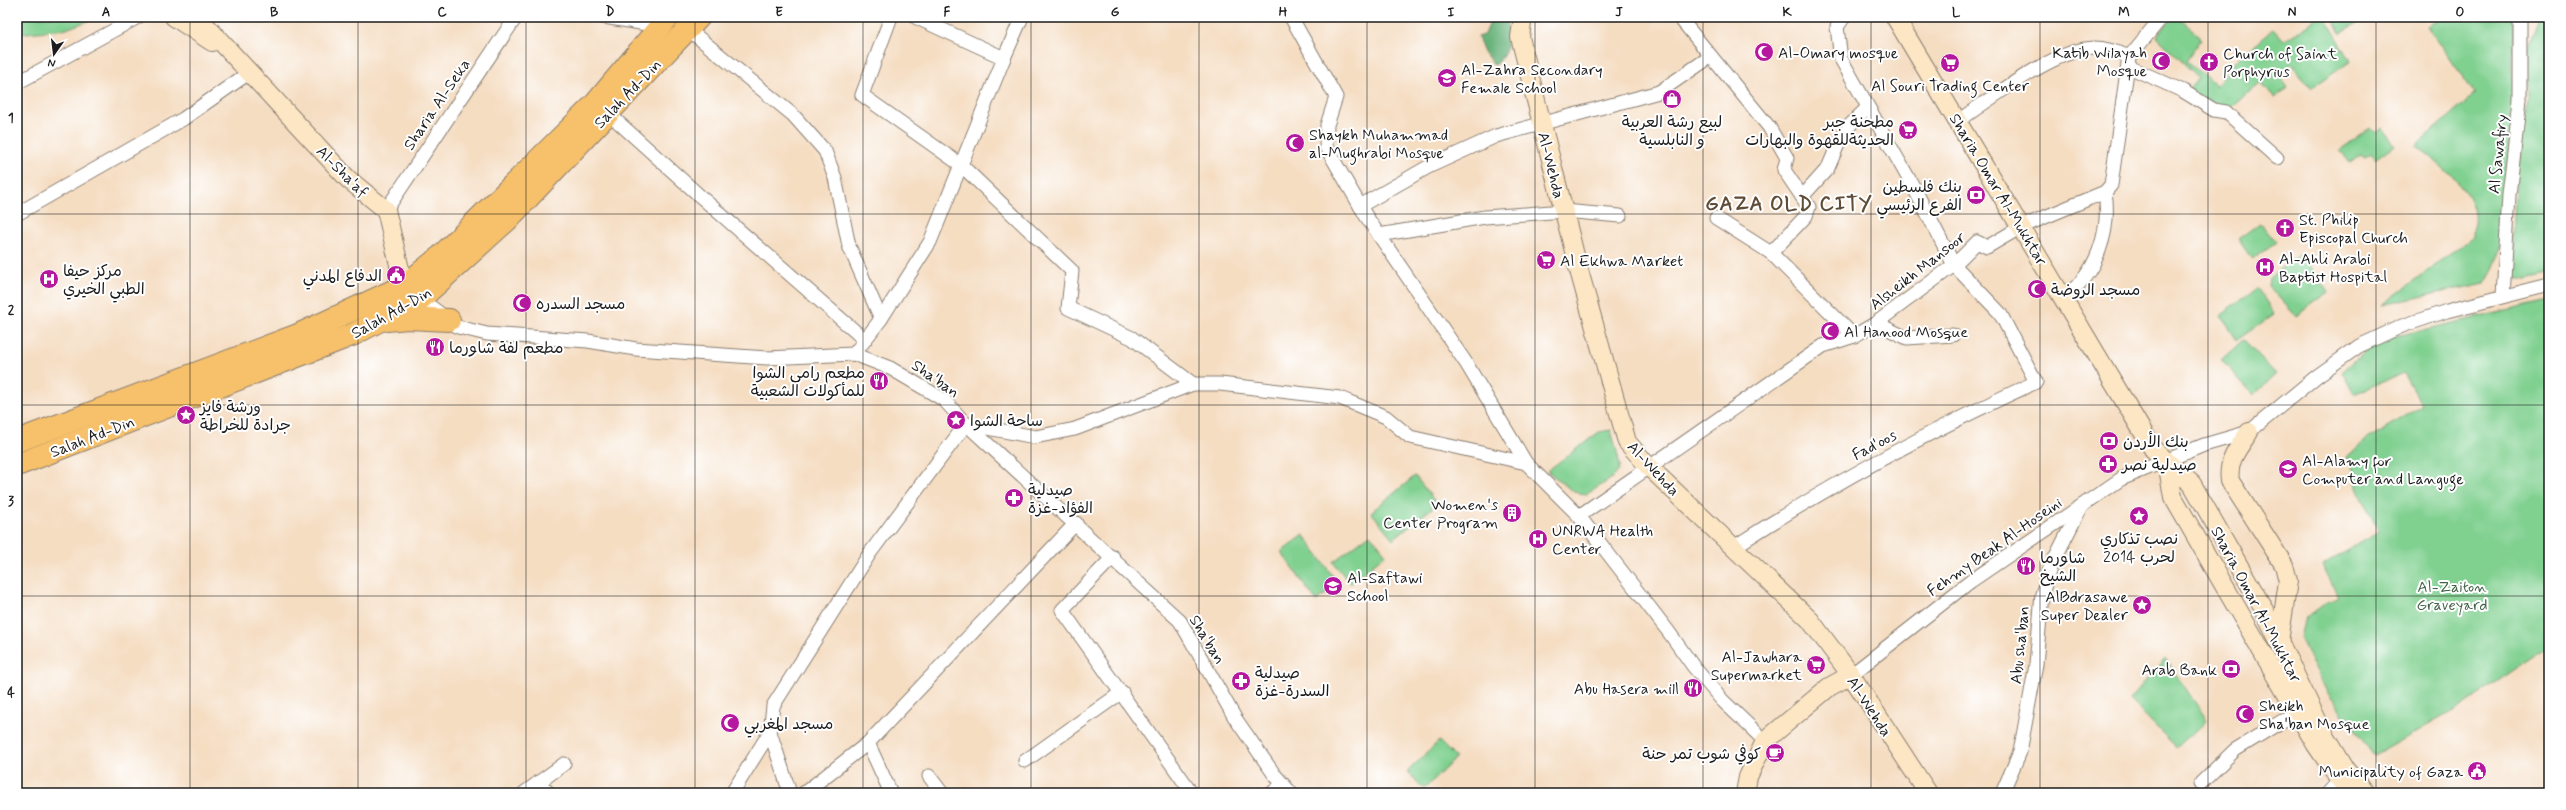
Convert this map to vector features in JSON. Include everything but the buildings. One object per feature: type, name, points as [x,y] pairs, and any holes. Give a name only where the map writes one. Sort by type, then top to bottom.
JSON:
[{"type":"highway","name":"Salah Ad-Din","points":[[17,441],[412,292],[441,256],[596,104],[664,22]]},
{"type":"highway","name":"Salah Ad-Din","points":[[17,465],[343,338],[378,321],[412,292],[508,219],[694,24]]},
{"type":"highway","points":[[378,321],[407,318],[449,320]]},
{"type":"main road","name":"Al-Sha'af","points":[[174,17],[250,72]]},
{"type":"main road","name":"Al-Sha'af","points":[[198,17],[348,179],[386,210]]},
{"type":"main road","name":"Al-Wehda","points":[[1522,17],[1520,37],[1564,211],[1627,442],[1648,466],[1810,620],[1851,675],[1928,793]]},
{"type":"main road","name":"Sharia Omar Al-Mukhtar","points":[[1894,17],[2064,297],[2153,449],[2192,484],[2262,606],[2321,728],[2346,769],[2366,793]]},
{"type":"main road","points":[[386,210],[412,292]]},
{"type":"main road","points":[[2249,432],[2231,459],[2229,469],[2230,481],[2284,566],[2288,581],[2280,642]]},
{"type":"main road","name":"Sharia Omar Al-Mukhtar","points":[[2167,462],[2174,497],[2297,712],[2339,789]]},
{"type":"main road","points":[[1745,793],[1748,777],[1765,741],[1828,687],[1851,675]]},
{"type":"street","points":[[17,83],[122,21],[138,17]]},
{"type":"street","name":"Sharia Al-Seka","points":[[386,210],[516,17]]},
{"type":"street","points":[[604,17],[664,22]]},
{"type":"street","points":[[891,17],[862,95],[961,165],[1072,271],[1068,308],[1132,338],[1193,384]]},
{"type":"street","points":[[915,17],[1004,58]]},
{"type":"street","points":[[854,354],[881,319],[930,242],[1022,17]]},
{"type":"street","points":[[1290,17],[1336,97],[1327,126],[1326,147],[1360,206],[1466,363],[1526,463],[1579,516],[1693,666],[1722,700],[1765,741]]},
{"type":"street","points":[[1679,17],[1768,127],[1787,158],[1784,170],[1809,207],[1806,216],[1771,253]]},
{"type":"street","points":[[1844,17],[1837,26],[1841,59],[1867,108],[1914,188],[1954,265]]},
{"type":"street","points":[[2064,297],[2080,285],[2098,256],[2107,210],[2105,192],[2111,185],[2129,62],[2162,17]]},
{"type":"street","name":"Al Sawafiry","points":[[2503,296],[2509,195],[2520,100],[2520,17]]},
{"type":"street","points":[[694,24],[793,115],[825,151],[834,178],[849,246],[881,319]]},
{"type":"street","points":[[1958,121],[2045,64],[2068,55],[2093,48],[2116,52],[2129,62],[2183,91],[2214,110],[2226,112],[2277,158]]},
{"type":"street","points":[[1360,206],[1453,155],[1496,136],[1542,122],[1659,92],[1710,57]]},
{"type":"street","points":[[17,214],[183,119],[250,72]]},
{"type":"street","points":[[1802,197],[1828,168],[1839,142],[1850,125],[1867,108]]},
{"type":"street","points":[[608,113],[701,197],[865,340]]},
{"type":"street","name":"Alsheikh Mansoor","points":[[1579,516],[1648,466],[1823,346],[1854,336],[1876,323],[1954,265],[1977,242],[1987,248],[2021,228],[2105,192]]},
{"type":"street","points":[[1379,235],[1485,217],[1564,211],[1620,216]]},
{"type":"street","points":[[1716,218],[1771,253],[1854,336]]},
{"type":"street","name":"Fad'oos","points":[[1734,547],[1816,495],[1959,417],[2036,382],[2000,313],[1954,265]]},
{"type":"street","points":[[2249,432],[2318,376],[2359,346],[2402,326],[2503,296],[2549,285]]},
{"type":"street","name":"Sha'ban","points":[[412,292],[458,327],[487,334],[588,341],[636,349],[767,358],[854,354],[890,368],[944,400],[966,424],[1076,523],[1180,621],[1235,718],[1287,788]]},
{"type":"street","points":[[1876,323],[1907,338],[1953,335]]},
{"type":"street","points":[[790,793],[770,732],[772,706],[870,553],[966,424],[1035,437],[1076,429],[1193,384],[1220,384],[1340,398],[1386,417],[1410,437],[1526,463]]},
{"type":"street","name":"Fehmy Beak Al-Hoseini","points":[[1851,675],[1971,581],[2121,479],[2167,462],[2204,445],[2249,432]]},
{"type":"street","name":"Abu sha'ban","points":[[2002,793],[2020,752],[2036,665],[2042,594],[2050,568],[2082,505]]},
{"type":"street","points":[[804,793],[868,743],[1076,523]]},
{"type":"street","points":[[1113,558],[1062,610],[1122,692],[1192,793]]},
{"type":"street","points":[[1025,761],[1122,692]]},
{"type":"street","points":[[2201,783],[2235,750],[2297,712]]},
{"type":"street","points":[[732,793],[770,732]]},
{"type":"street","points":[[868,743],[891,793]]},
{"type":"street","points":[[524,793],[564,764]]},
{"type":"street","points":[[929,776],[942,793]]},
{"type":"street","points":[[538,782],[550,793]]},
{"type":"street","points":[[1272,793],[1287,788]]},
{"type":"green space","points":[[17,17],[99,17],[66,29],[17,34]]},
{"type":"green space","points":[[1506,17],[1508,44],[1500,60],[1494,65],[1484,52],[1478,37],[1485,34],[1492,18]]},
{"type":"green space","points":[[2172,17],[2177,17],[2200,36],[2201,40],[2186,61],[2216,85],[2232,64],[2273,29],[2284,41],[2319,17],[2325,17],[2351,61],[2312,88],[2291,64],[2279,76],[2287,88],[2275,98],[2261,82],[2228,110],[2188,91],[2198,77],[2157,37]]},
{"type":"green space","points":[[2332,17],[2369,17],[2340,33]]},
{"type":"green space","points":[[2444,17],[2513,17],[2513,100],[2500,244],[2494,267],[2485,283],[2382,305],[2473,237],[2474,213],[2466,193],[2451,175],[2416,146],[2475,94],[2427,26]]},
{"type":"green space","points":[[2539,17],[2549,17],[2549,276],[2526,281],[2517,279],[2512,272],[2515,192],[2528,99],[2528,46]]},
{"type":"green space","points":[[2370,128],[2375,133],[2382,128],[2395,145],[2376,159],[2371,152],[2364,157],[2362,154],[2350,163],[2340,150]]},
{"type":"green space","points":[[2260,223],[2276,242],[2252,259],[2238,239]]},
{"type":"green space","points":[[2300,253],[2329,292],[2296,316],[2268,286],[2269,278]]},
{"type":"green space","points":[[2257,289],[2274,314],[2237,340],[2220,315]]},
{"type":"green space","name":"Al-Zaiton Graveyard","points":[[2549,301],[2549,646],[2460,707],[2374,756],[2327,692],[2300,638],[2305,617],[2338,596],[2322,565],[2379,531],[2364,502],[2347,457],[2363,442],[2422,405],[2404,373],[2354,394],[2342,372],[2363,353],[2396,336]]},
{"type":"green space","points":[[2243,340],[2276,374],[2254,395],[2221,360]]},
{"type":"green space","points":[[1611,430],[1618,456],[1618,470],[1615,475],[1600,486],[1587,494],[1574,492],[1547,471],[1599,432]]},
{"type":"green space","points":[[1415,476],[1437,504],[1393,539],[1371,512]]},
{"type":"green space","points":[[1370,534],[1386,554],[1350,583],[1333,562]]},
{"type":"green space","points":[[1304,535],[1339,585],[1316,601],[1281,552]]},
{"type":"green space","points":[[2165,658],[2207,720],[2176,748],[2129,700]]},
{"type":"green space","points":[[1439,741],[1456,758],[1424,789],[1407,772]]},
{"type":"place","name":"Al-Omary mosque","points":[[1764,52]]},
{"type":"place","name":"Katib Wilayah Mosque","points":[[2161,61]]},
{"type":"place","name":"Church of Saint Porphyrius","points":[[2209,62]]},
{"type":"place","name":"Al Souri Trading Center","points":[[1950,63]]},
{"type":"place","name":"Al-Zahra Secondary Female School","points":[[1447,78]]},
{"type":"place","name":"لبيع رشة العربية و النابلسية","points":[[1672,99]]},
{"type":"place","name":"مطحنة جبر الحديثةللقهوة والبهارات","points":[[1908,130]]},
{"type":"place","name":"Shaykh Muhammad al-Mughrabi Mosque","points":[[1295,143]]},
{"type":"place","name":"بنك فلسطين الفرع الرئيسي","points":[[1976,195]]},
{"type":"place","name":"St. Philip Episcopal Church","points":[[2285,228]]},
{"type":"place","name":"Al Ekhwa Market","points":[[1546,260]]},
{"type":"place","name":"Al-Ahli Arabi Baptist Hospital","points":[[2265,267]]},
{"type":"place","name":"الدفاع المدني","points":[[396,275]]},
{"type":"place","name":"مركز حيفا الطبي الخيري","points":[[49,279]]},
{"type":"place","name":"مسجد الروضة","points":[[2037,289]]},
{"type":"place","name":"مسجد السدره","points":[[522,303]]},
{"type":"place","name":"Al Hanood Mosque","points":[[1830,331]]},
{"type":"place","name":"مطعم لفة شاورما","points":[[435,347]]},
{"type":"place","name":"مطعم رامي الشوا للمأكولات الشعبية","points":[[879,381]]},
{"type":"place","name":"ورشة فايز جرادة للخراطة","points":[[186,415]]},
{"type":"place","name":"ساحة الشوا","points":[[956,420]]},
{"type":"place","name":"بنك الأردن","points":[[2109,441]]},
{"type":"place","name":"صيدلية نصر","points":[[2108,464]]},
{"type":"place","name":"Al-Alamy for Computer and Languge","points":[[2288,469]]},
{"type":"place","name":"صيدلية الفؤاد-غزة","points":[[1014,498]]},
{"type":"place","name":"Women's Center Program","points":[[1512,513]]},
{"type":"place","name":"نصب تذكاري لحرب 2014","points":[[2139,516]]},
{"type":"place","name":"UNRWA Health Center","points":[[1538,539]]},
{"type":"place","name":"شاورما الشيخ","points":[[2026,566]]},
{"type":"place","name":"Al-Saftawi School","points":[[1333,586]]},
{"type":"place","name":"AlBdrasawe Super Dealer","points":[[2142,605]]},
{"type":"place","name":"Al-Jawhara Supermarket","points":[[1816,665]]},
{"type":"place","name":"Arab Bank","points":[[2231,669]]},
{"type":"place","name":"صيدلية السدرة-غزة","points":[[1241,681]]},
{"type":"place","name":"Abu Hasera mill","points":[[1693,688]]},
{"type":"place","name":"Sheikh Sha'ban Mosque","points":[[2245,714]]},
{"type":"place","name":"مسجد المغربي","points":[[730,723]]},
{"type":"place","name":"كوفي شوب تمر حنة","points":[[1775,753]]},
{"type":"place","name":"Municipality of Gaza","points":[[2477,771]]},
{"type":"district","name":"GAZA OLD CITY","points":[[1789,203]]}]
